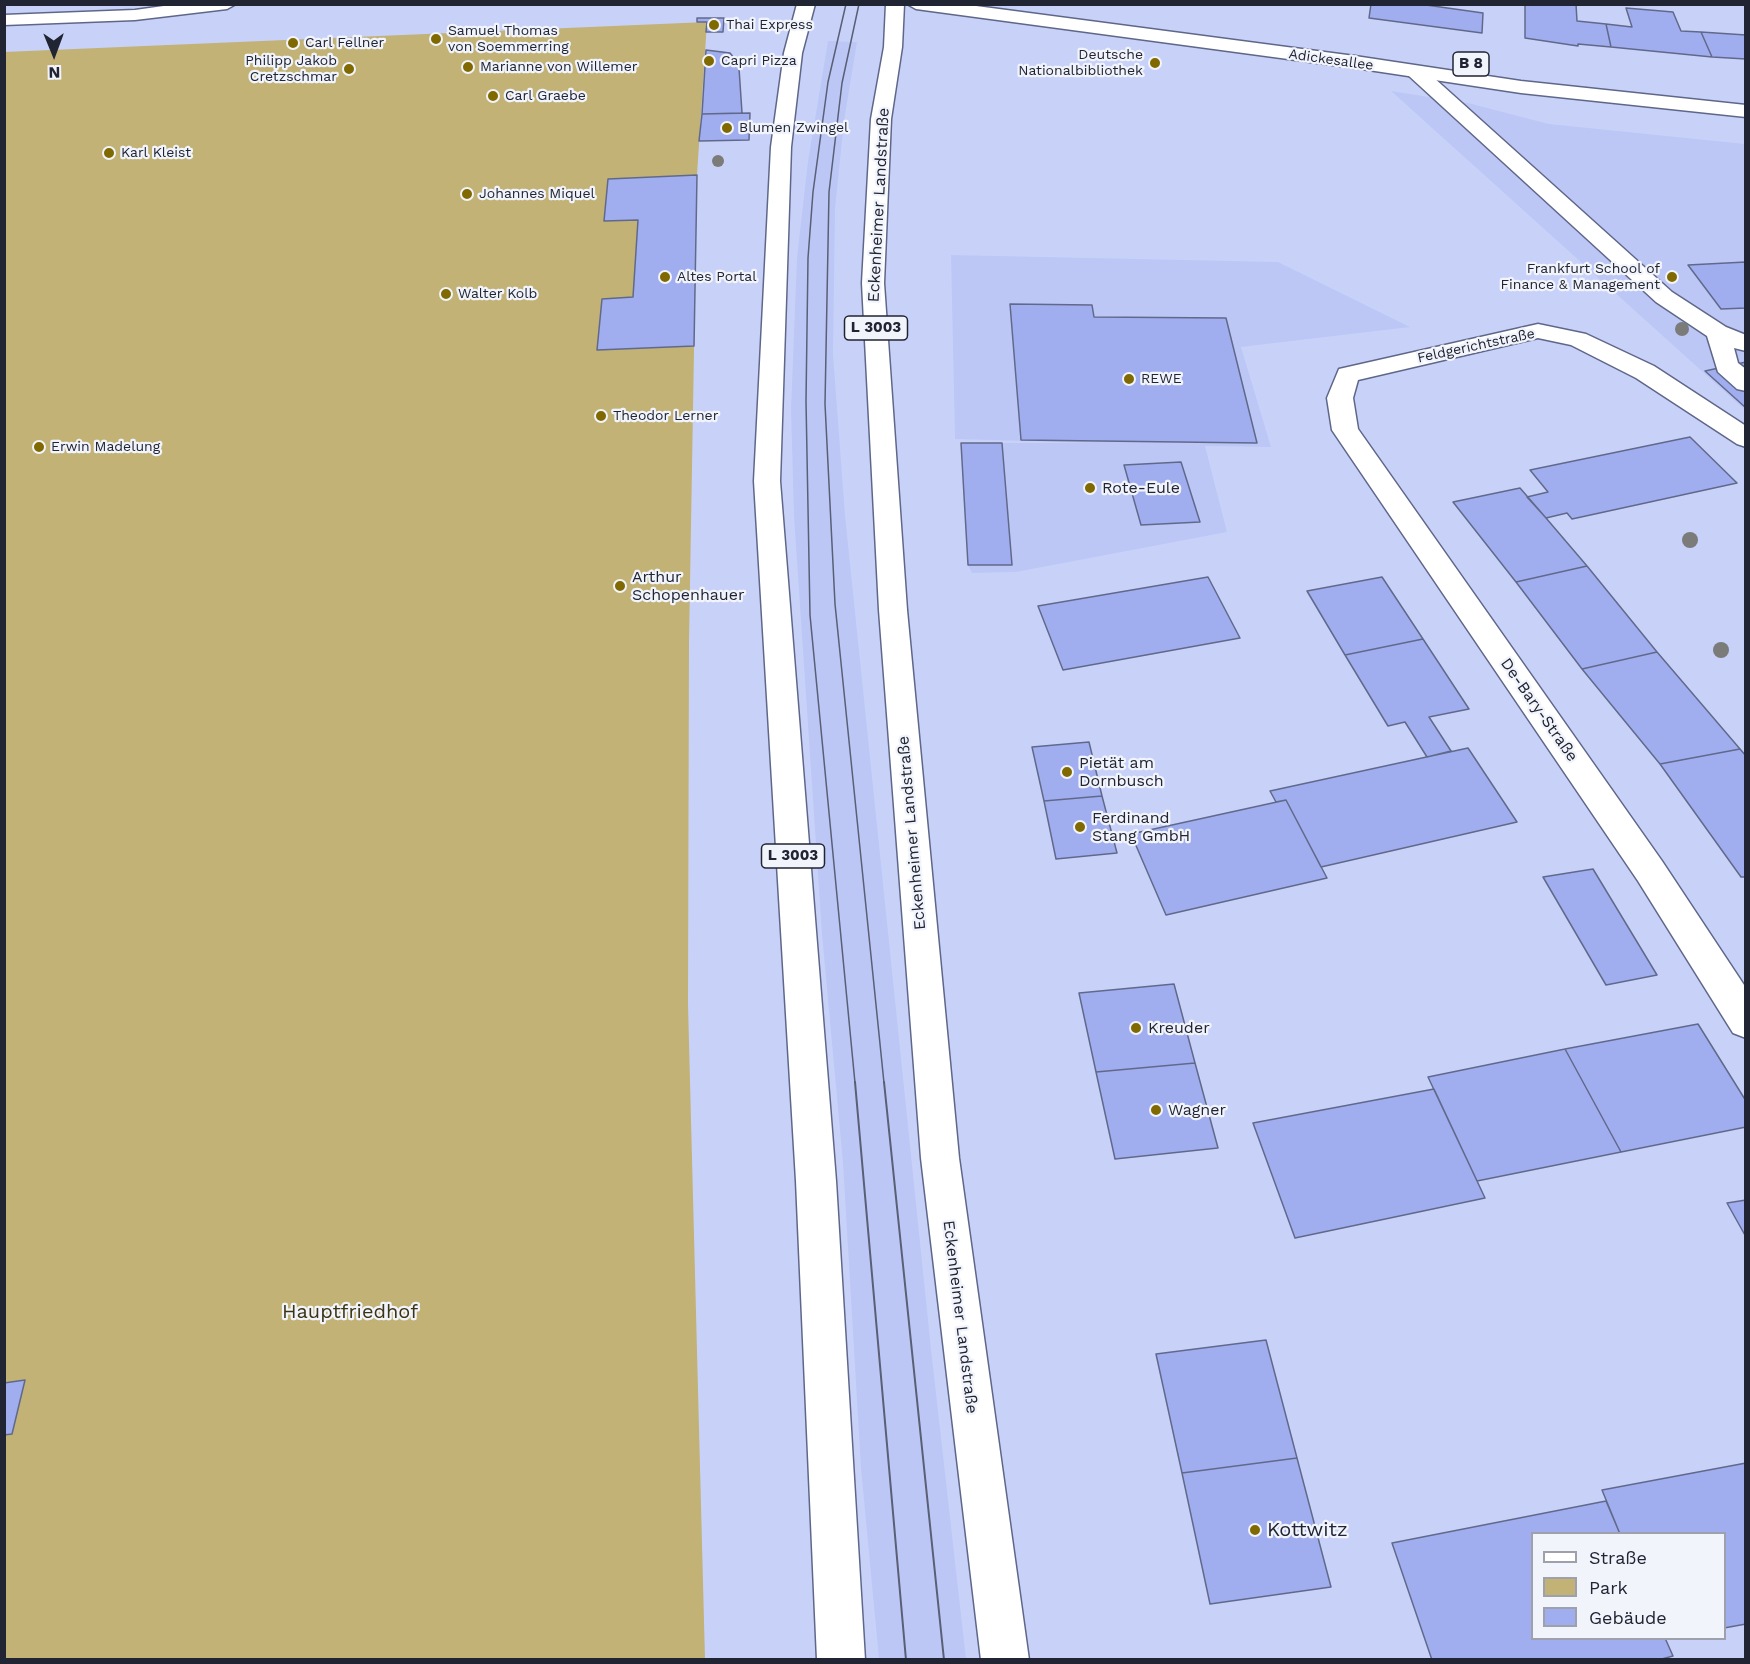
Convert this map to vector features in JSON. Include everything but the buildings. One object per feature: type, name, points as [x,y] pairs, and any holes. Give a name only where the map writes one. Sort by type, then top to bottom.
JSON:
[{"type":"main road","points":[[4,20],[135,15],[227,4]]},
{"type":"main road","name":"L 3003","points":[[806,4],[793,53],[781,147],[766,481],[815,1169],[841,1659]]},
{"type":"main road","name":"Eckenheimer Landstraße","points":[[895,4],[893,47],[881,119],[873,283],[893,610],[940,1158],[1005,1659]]},
{"type":"main road","name":"Adickesallee","points":[[916,4],[1604,97],[1746,111]]},
{"type":"main road","name":"Adickesallee","points":[[1024,4],[1558,77],[1746,95]]},
{"type":"main road","points":[[1416,72],[1664,297],[1718,332],[1746,344]]},
{"type":"main road","name":"Feldgerichtstraße","points":[[1340,398],[1348,375],[1538,331],[1578,339],[1645,372],[1746,438]]},
{"type":"main road","points":[[1718,332],[1727,366],[1746,383]]},
{"type":"main road","name":"De-Bary-Straße","points":[[1340,398],[1345,430],[1650,871],[1746,1021]]},
{"type":"shaded area","points":[[828,41],[857,42],[844,121],[835,209],[833,354],[845,515],[931,1349],[966,1659],[879,1659],[861,1468],[843,1163],[822,934],[794,516],[791,409],[797,258],[808,161]]},
{"type":"shaded area","name":"Frankfurt School of Finance & Management","points":[[1391,91],[1468,103],[1549,124],[1745,144],[1745,410]]},
{"type":"shaded area","points":[[951,255],[1278,262],[1410,327],[1241,347],[1271,447],[1205,446],[1227,532],[1016,572],[972,573],[968,565],[961,443],[1095,443],[955,439]]},
{"type":"green space","name":"Hauptfriedhof","points":[[707,22],[697,175],[689,642],[688,1004],[705,1659],[5,1659],[4,52]]},
{"type":"tram line","points":[[846,4],[828,82],[813,192],[808,258],[806,401],[810,615],[855,1083]]},
{"type":"tram line","points":[[859,4],[842,83],[829,192],[825,404],[835,604],[884,1083]]},
{"type":"tram line","points":[[855,1082],[906,1660]]},
{"type":"tram line","points":[[884,1082],[944,1660]]},
{"type":"place","name":"Thai Express","points":[[714,25]]},
{"type":"place","name":"Samuel Thomas von Soemmerring","points":[[436,39]]},
{"type":"place","name":"Carl Fellner","points":[[293,43]]},
{"type":"place","name":"Capri Pizza","points":[[709,61]]},
{"type":"place","name":"Deutsche Nationalbibliothek","points":[[1155,63]]},
{"type":"place","name":"Marianne von Willemer","points":[[468,67]]},
{"type":"place","name":"Philipp Jakob Cretzschmar","points":[[349,69]]},
{"type":"place","name":"Carl Graebe","points":[[493,96]]},
{"type":"place","name":"Blumen Zwingel","points":[[727,128]]},
{"type":"place","name":"Karl Kleist","points":[[109,153]]},
{"type":"place","name":"Johannes Miquel","points":[[467,194]]},
{"type":"place","name":"Altes Portal","points":[[665,277]]},
{"type":"place","name":"Frankfurt School of Finance & Management","points":[[1672,277]]},
{"type":"place","name":"Walter Kolb","points":[[446,294]]},
{"type":"place","name":"REWE","points":[[1129,379]]},
{"type":"place","name":"Theodor Lerner","points":[[601,416]]},
{"type":"place","name":"Erwin Madelung","points":[[39,447]]},
{"type":"place","name":"Rote-Eule","points":[[1090,488]]},
{"type":"place","name":"Arthur Schopenhauer","points":[[620,586]]},
{"type":"place","name":"Pietät am Dornbusch","points":[[1067,772]]},
{"type":"place","name":"Ferdinand Stang GmbH","points":[[1080,827]]},
{"type":"place","name":"Kreuder","points":[[1136,1028]]},
{"type":"place","name":"Wagner","points":[[1156,1110]]},
{"type":"place","name":"Kottwitz","points":[[1255,1530]]}]
